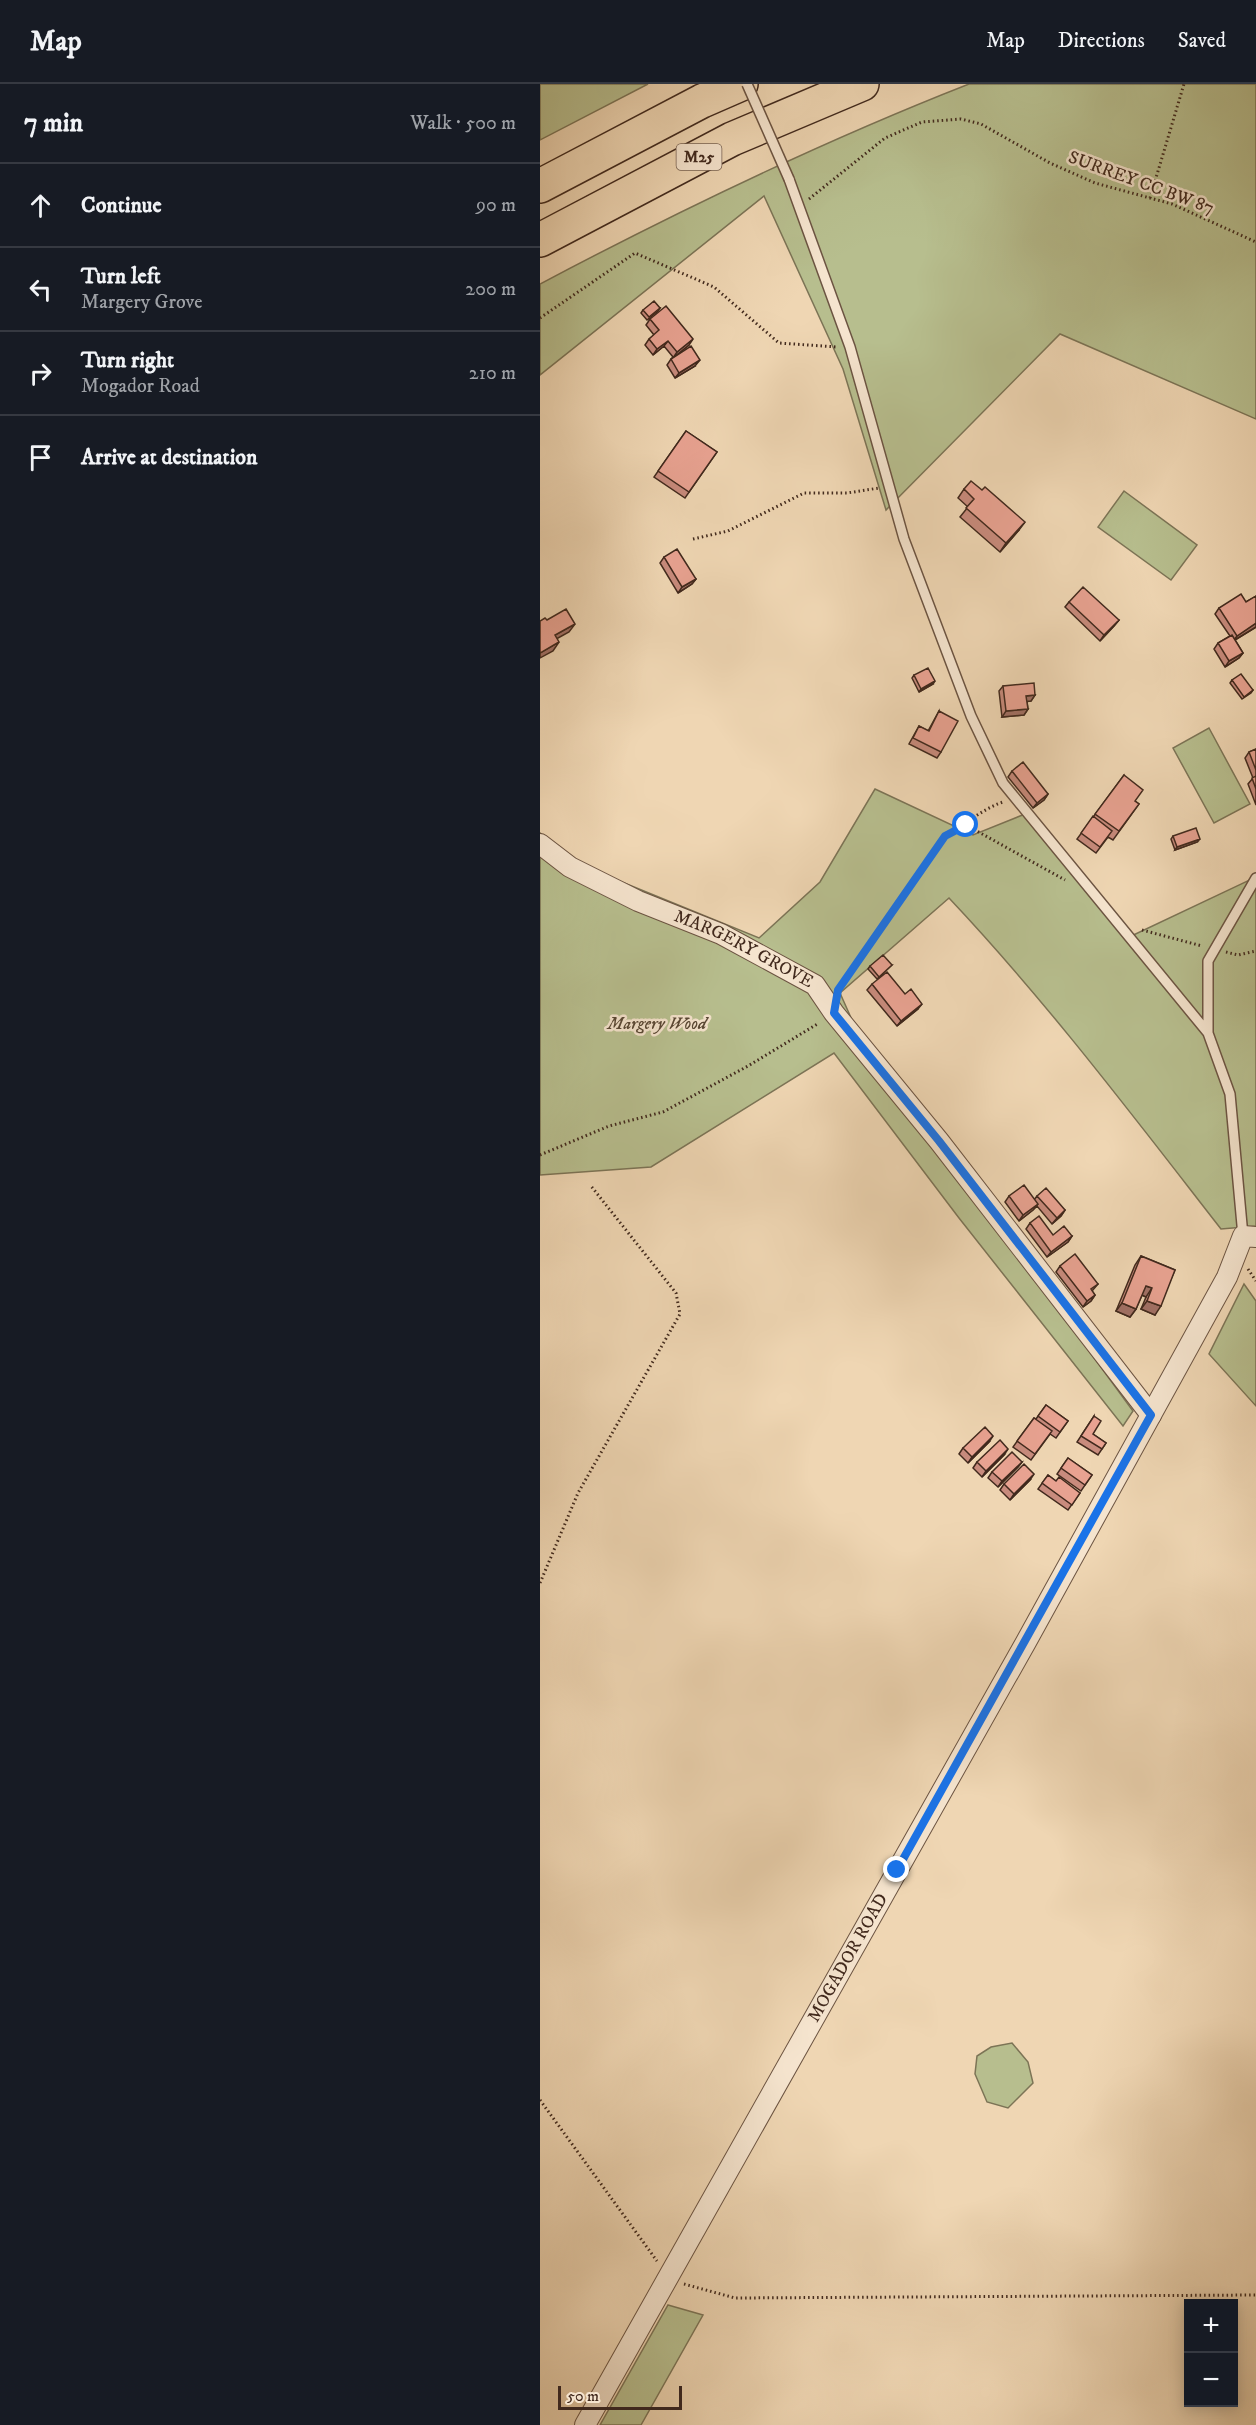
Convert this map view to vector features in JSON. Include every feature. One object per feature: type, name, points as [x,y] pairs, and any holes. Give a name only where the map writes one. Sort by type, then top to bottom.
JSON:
[{"type":"highway","name":"M25","points":[[540,186],[702,101],[741,84]]},
{"type":"highway","name":"M25","points":[[540,240],[732,139],[862,84]]},
{"type":"street","name":"MARGERY GROVE","points":[[540,844],[570,867],[638,901],[721,934],[815,985],[834,1013],[939,1141],[1151,1415]]},
{"type":"street","name":"MOGADOR ROAD","points":[[585,2425],[1026,1642],[1250,1237]]},
{"type":"lane","points":[[747,84],[801,206],[850,347],[904,539],[971,716],[1013,798],[1208,1033],[1230,1094],[1250,1237]]},
{"type":"lane","points":[[1208,1033],[1208,961],[1256,878]]},
{"type":"path","points":[[1150,198],[1184,84]]},
{"type":"path","name":"SURREY CC BW 87","points":[[801,206],[885,138],[922,122],[961,120],[981,124],[1050,163],[1095,183],[1172,204],[1256,242]]},
{"type":"path","points":[[540,318],[635,254],[714,287],[779,343],[850,347]]},
{"type":"path","points":[[693,539],[728,531],[804,493],[847,493],[890,487]]},
{"type":"path","points":[[540,1155],[609,1126],[663,1112],[748,1066],[834,1013],[838,990],[945,836],[966,825],[989,806],[1013,798]]},
{"type":"path","points":[[966,825],[1098,900]]},
{"type":"path","points":[[1137,927],[1146,933],[1238,955],[1256,951]]},
{"type":"path","points":[[540,1583],[578,1493],[680,1314],[676,1293],[591,1186]]},
{"type":"path","points":[[540,2100],[668,2276],[686,2285],[735,2298],[1256,2295]]},
{"type":"green space","points":[[540,84],[648,84],[540,140]]},
{"type":"green space","points":[[969,84],[1256,84],[1256,419],[1060,334],[886,510],[843,369],[764,196],[540,375],[540,284],[645,230],[805,153]]},
{"type":"green space","points":[[1124,491],[1197,545],[1171,580],[1098,527]]},
{"type":"green space","points":[[1209,728],[1250,804],[1214,823],[1173,748]]},
{"type":"green space","name":"Margery Wood","points":[[875,789],[973,835],[1025,814],[1125,939],[1256,877],[1256,1226],[1221,1229],[1055,1019],[949,898],[840,993],[860,1038],[1133,1411],[1123,1426],[959,1218],[834,1053],[651,1167],[540,1175],[540,833],[585,867],[759,938],[820,882]]},
{"type":"green space","points":[[1244,1284],[1256,1301],[1256,1406],[1209,1354]]},
{"type":"green space","points":[[1012,2043],[1028,2062],[1033,2083],[1008,2108],[987,2102],[975,2074],[977,2056],[991,2047]]},
{"type":"green space","points":[[668,2305],[703,2315],[641,2425],[600,2425]]},
{"type":"building","points":[[654,301],[660,308],[649,317],[643,310]]},
{"type":"building","points":[[666,306],[693,339],[677,352],[668,341],[657,349],[649,339],[659,330],[650,319]]},
{"type":"building","points":[[691,346],[700,360],[679,373],[671,359]]},
{"type":"building","points":[[686,431],[717,452],[689,492],[658,471]]},
{"type":"building","points":[[971,481],[982,490],[985,487],[1025,522],[1006,543],[966,508],[974,499],[964,489]]},
{"type":"building","points":[[677,549],[696,579],[682,587],[664,557]]},
{"type":"building","points":[[1083,587],[1119,620],[1104,635],[1069,602]]},
{"type":"building","points":[[1241,594],[1246,602],[1256,596],[1256,623],[1237,636],[1219,608]]},
{"type":"building","points":[[566,609],[575,624],[555,635],[559,642],[540,653],[540,621],[545,618],[547,620]]},
{"type":"building","points":[[1232,635],[1243,653],[1229,661],[1218,643]]},
{"type":"building","points":[[928,668],[935,681],[921,689],[914,675]]},
{"type":"building","points":[[1241,674],[1253,690],[1244,697],[1232,680]]},
{"type":"building","points":[[1034,683],[1035,695],[1026,696],[1028,709],[1006,711],[1003,686]]},
{"type":"building","points":[[939,711],[958,721],[941,752],[913,738],[919,726],[929,731]]},
{"type":"building","points":[[1256,749],[1256,770],[1249,752]]},
{"type":"building","points":[[1023,762],[1048,794],[1037,803],[1012,771]]},
{"type":"building","points":[[1124,775],[1143,790],[1135,801],[1139,804],[1119,831],[1095,814]]},
{"type":"building","points":[[1256,776],[1256,789],[1252,778]]},
{"type":"building","points":[[1093,816],[1112,831],[1100,847],[1081,833]]},
{"type":"building","points":[[1196,828],[1200,839],[1177,847],[1173,836]]},
{"type":"building","points":[[883,955],[892,965],[879,977],[870,966]]},
{"type":"building","points":[[887,972],[905,994],[911,989],[922,1004],[901,1021],[872,984]]},
{"type":"building","points":[[1024,1185],[1038,1204],[1023,1215],[1009,1196]]},
{"type":"building","points":[[1046,1188],[1065,1210],[1057,1218],[1037,1196]]},
{"type":"building","points":[[1039,1216],[1053,1235],[1064,1226],[1072,1236],[1051,1252],[1030,1223]]},
{"type":"building","points":[[1075,1254],[1098,1284],[1091,1289],[1095,1295],[1087,1301],[1060,1266]]},
{"type":"building","points":[[1141,1256],[1175,1270],[1161,1306],[1147,1301],[1152,1288],[1146,1286],[1136,1309],[1122,1303]]},
{"type":"building","points":[[1046,1405],[1068,1421],[1060,1432],[1038,1416]]},
{"type":"building","points":[[1094,1416],[1101,1421],[1093,1434],[1106,1443],[1102,1449],[1081,1436]]},
{"type":"building","points":[[1034,1418],[1052,1431],[1035,1454],[1017,1441]]},
{"type":"building","points":[[985,1427],[993,1436],[972,1457],[963,1448]]},
{"type":"building","points":[[1000,1440],[1008,1449],[986,1471],[977,1462]]},
{"type":"building","points":[[1012,1452],[1022,1462],[1002,1481],[992,1472]]},
{"type":"building","points":[[1068,1458],[1092,1475],[1085,1485],[1061,1468]]},
{"type":"building","points":[[1024,1464],[1034,1474],[1014,1494],[1004,1484]]},
{"type":"building","points":[[1048,1475],[1056,1481],[1059,1477],[1080,1493],[1072,1505],[1042,1483]]},
{"type":"route","points":[[897,1870],[1151,1415],[939,1141],[834,1013],[838,990],[945,836],[966,825]]}]
